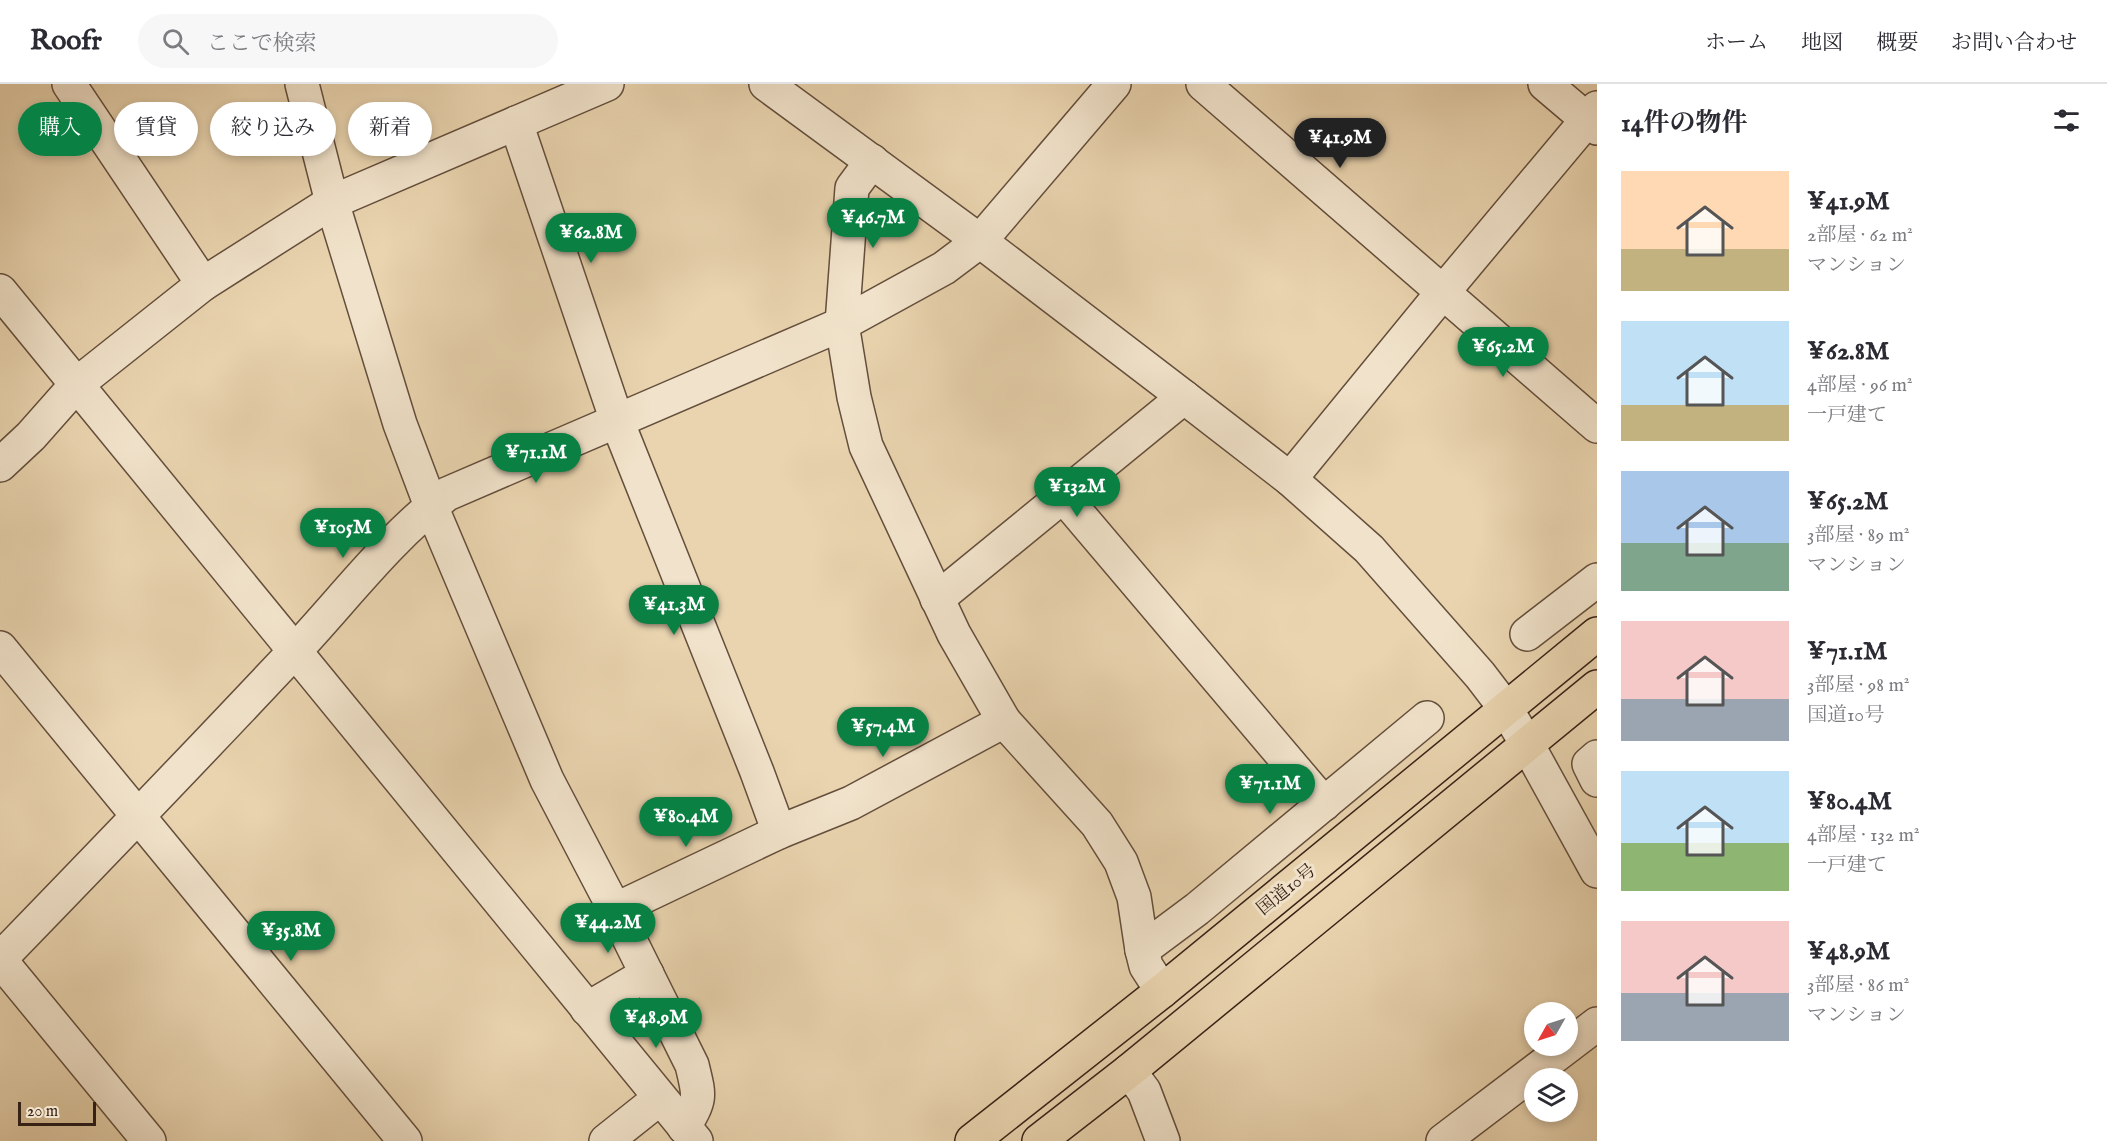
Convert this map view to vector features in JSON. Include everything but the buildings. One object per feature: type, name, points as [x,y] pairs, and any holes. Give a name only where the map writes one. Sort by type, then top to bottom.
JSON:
[{"type":"highway","name":"国道10号","points":[[972,1141],[1162,991],[1597,634]]},
{"type":"highway","points":[[1040,1141],[1129,1071],[1597,687]]},
{"type":"street","points":[[69,84],[203,284]]},
{"type":"street","points":[[302,84],[332,202],[400,424],[431,506],[547,780],[692,1065],[698,1091],[690,1134]]},
{"type":"street","points":[[0,465],[31,436],[77,384],[203,284],[332,202],[607,84]]},
{"type":"street","points":[[766,84],[980,240],[1184,397],[1290,479],[1369,549],[1480,675],[1506,709],[1597,871]]},
{"type":"street","points":[[149,1141],[0,959],[295,651],[385,549],[431,506],[447,494],[842,324],[944,268],[980,240],[1114,84]]},
{"type":"street","points":[[1203,84],[1597,426]]},
{"type":"street","points":[[1290,479],[1443,292],[1594,119],[1545,84]]},
{"type":"street","points":[[516,123],[617,421],[779,832]]},
{"type":"street","points":[[872,161],[852,188],[842,324],[854,397],[866,446],[954,634],[1004,721],[1097,824],[1121,862],[1134,897],[1146,966],[1162,991]]},
{"type":"street","points":[[0,291],[690,1134]]},
{"type":"street","points":[[937,599],[1184,397]]},
{"type":"street","points":[[1063,496],[1324,804]]},
{"type":"street","points":[[1527,634],[1597,580]]},
{"type":"street","points":[[0,648],[405,1141]]},
{"type":"street","points":[[1142,950],[1197,909],[1427,718]]},
{"type":"street","points":[[615,910],[779,832],[850,803],[1004,721]]},
{"type":"street","points":[[1597,757],[1589,764],[1597,780]]},
{"type":"street","points":[[587,1009],[647,974]]},
{"type":"street","points":[[1443,1141],[1597,1024]]},
{"type":"street","points":[[1129,1071],[1144,1091],[1163,1141]]},
{"type":"street","points":[[606,1141],[660,1098]]}]
